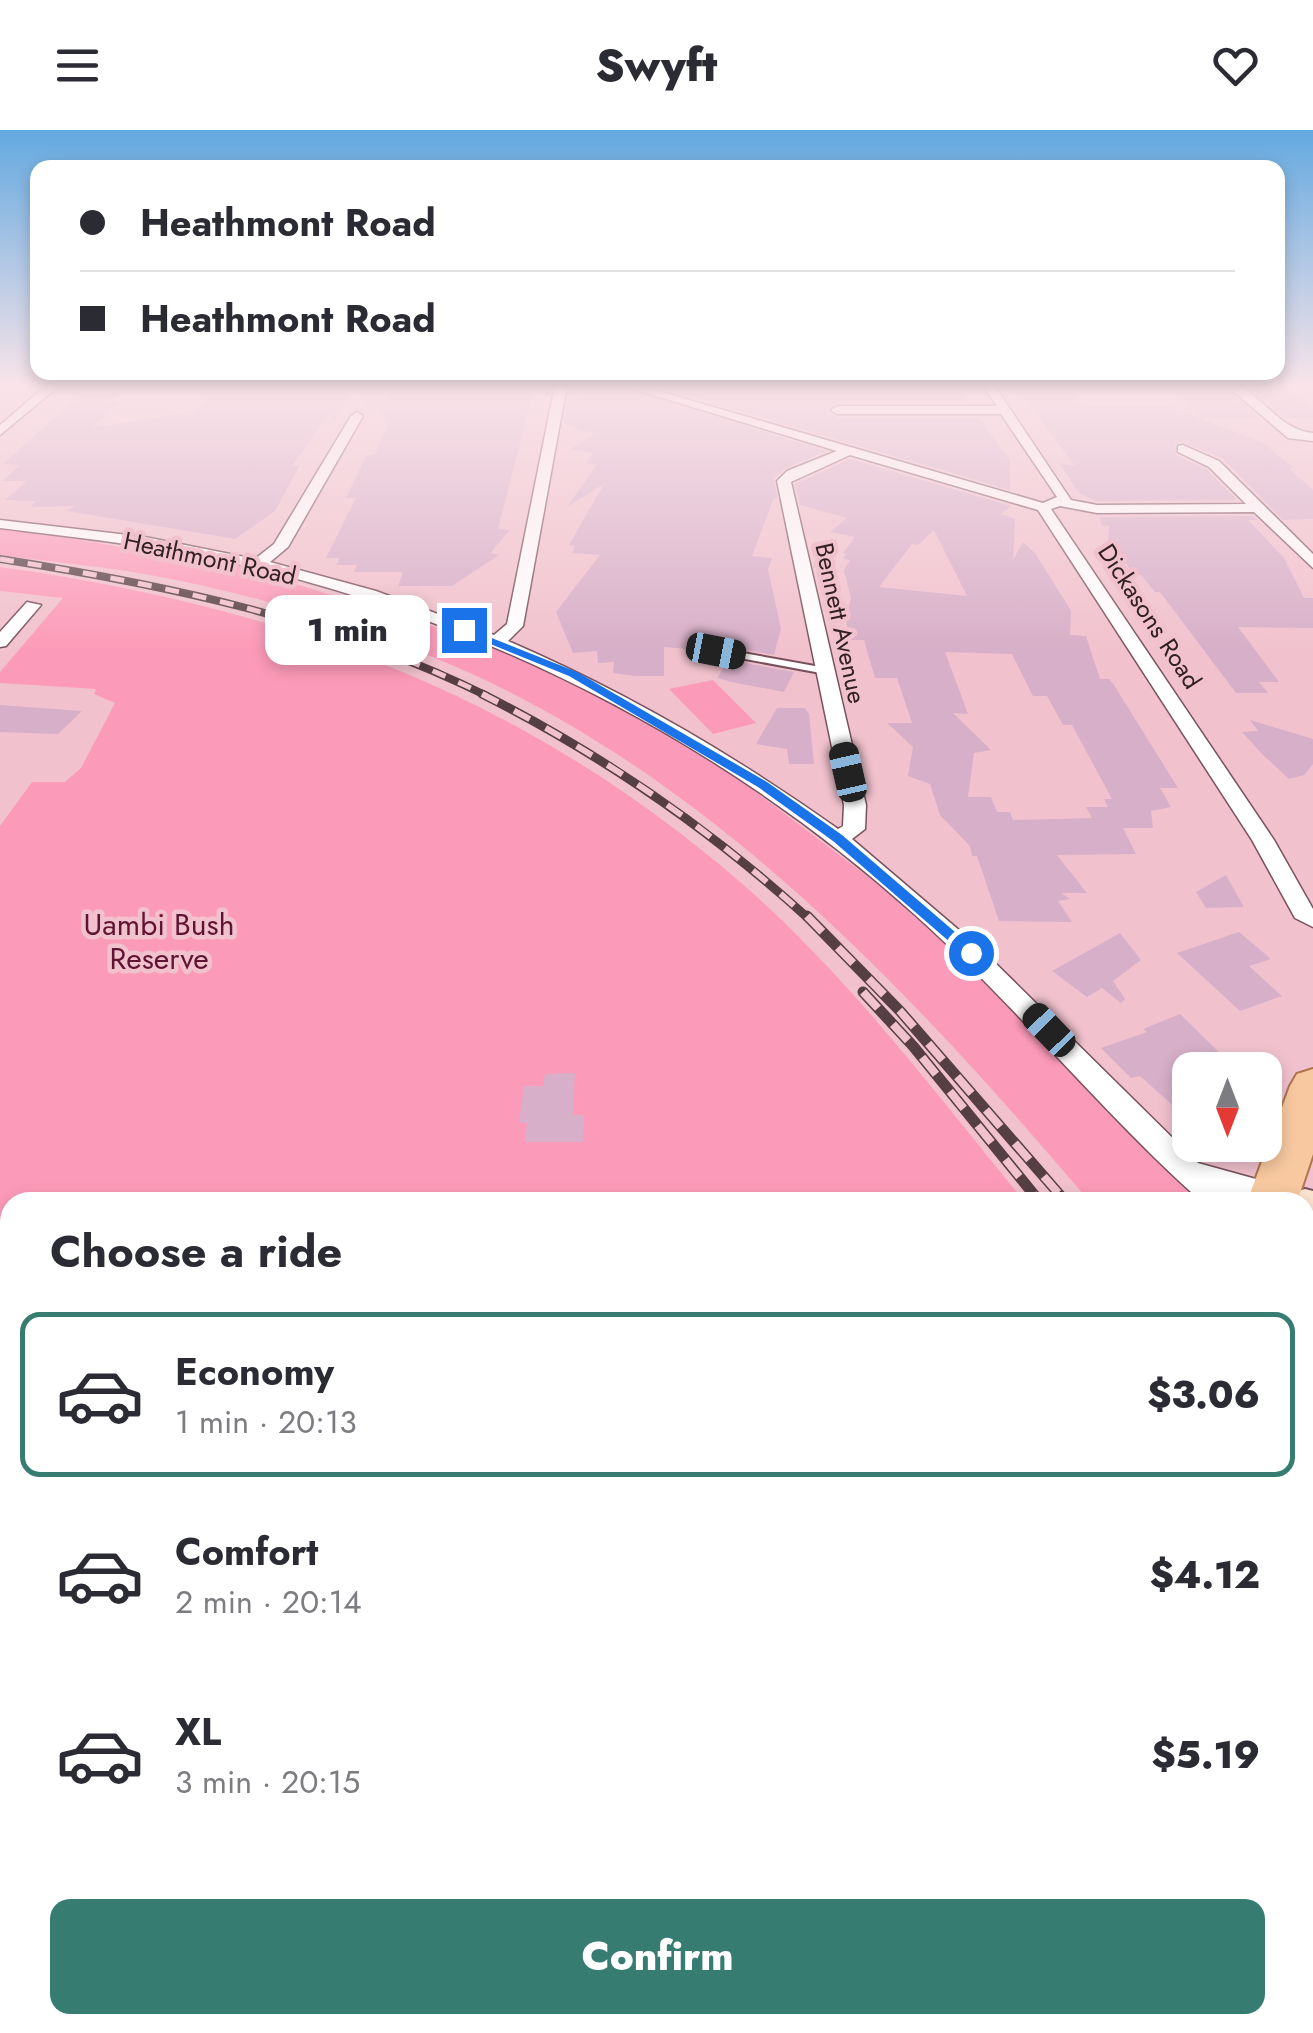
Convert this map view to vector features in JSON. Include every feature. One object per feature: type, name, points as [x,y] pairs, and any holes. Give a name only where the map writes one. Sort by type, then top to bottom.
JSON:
[{"type":"main road","points":[[1293,1192],[1313,1086]]},
{"type":"street","points":[[256,566],[280,547],[323,474]]},
{"type":"street","points":[[496,642],[515,626],[545,474]]},
{"type":"street","name":"Bennett Avenue","points":[[792,474],[784,482],[856,804],[854,829],[838,838]]},
{"type":"street","points":[[931,474],[1043,507],[1065,498],[1049,474]]},
{"type":"street","points":[[1224,474],[1313,563]]},
{"type":"street","points":[[1060,502],[1098,509],[1258,508]]},
{"type":"street","name":"Dickasons Road","points":[[1043,507],[1281,869],[1288,889],[1311,909]]},
{"type":"street","name":"Heathmont Road","points":[[0,524],[166,545],[369,595],[573,674],[688,737],[838,838],[998,977],[1211,1192]]},
{"type":"street","points":[[0,642],[8,624],[33,605]]},
{"type":"street","name":"Heathmont Road","points":[[1184,1168],[1248,1192]]},
{"type":"lane","points":[[719,644],[716,651],[826,671]]},
{"type":"green space","points":[[0,527],[238,566],[487,643],[626,711],[739,779],[880,886],[992,986],[1188,1192],[1081,1192],[951,1044],[799,895],[718,826],[632,764],[542,709],[447,663],[301,611],[150,575],[0,555]]},
{"type":"green space","name":"Uambi Bush Reserve","points":[[0,567],[204,606],[300,634],[394,668],[484,709],[571,758],[656,815],[779,917],[854,995],[1017,1192],[0,1192],[0,826],[32,782],[65,782],[81,768],[115,703],[94,694],[96,689],[0,683],[0,672],[63,598],[0,591]]},
{"type":"green space","points":[[713,680],[756,723],[713,734],[669,689]]},
{"type":"building","points":[[10,474],[295,474],[275,511],[235,539],[67,511],[75,506],[31,507],[36,501],[5,500],[27,481],[2,481]]},
{"type":"building","points":[[358,474],[512,474],[498,529],[510,530],[490,553],[499,555],[452,586],[398,586],[403,572],[354,572],[357,565],[337,565],[339,558],[326,558],[356,498],[346,498]]},
{"type":"building","points":[[590,474],[779,474],[774,478],[777,499],[774,498],[752,556],[772,558],[768,569],[781,629],[774,655],[726,646],[719,636],[713,640],[710,651],[664,647],[664,676],[635,676],[613,673],[614,662],[598,663],[597,651],[573,653],[556,612],[600,555],[572,553],[575,546],[569,545],[604,484],[567,507]]},
{"type":"building","points":[[817,474],[901,474],[1011,506],[1001,514],[1015,519],[1013,560],[1023,542],[1035,553],[1071,611],[1070,635],[1086,636],[1100,679],[1109,679],[1114,685],[1178,788],[1160,788],[1171,807],[1151,811],[1153,828],[1123,828],[1136,854],[1057,855],[1087,893],[1061,893],[1070,899],[1058,901],[1072,922],[999,921],[977,856],[972,856],[970,846],[940,815],[930,784],[908,776],[913,747],[887,723],[912,723],[897,678],[875,678],[864,640],[850,640],[846,620],[851,598],[844,570],[850,560],[843,559],[843,553],[855,537],[830,532],[847,518],[800,505],[795,484]],"holes":[[[934,530],[967,596],[879,587],[912,544],[918,545]],[[945,652],[1012,654],[1033,696],[1047,696],[1063,725],[1072,725],[1112,799],[1104,799],[1108,807],[1086,807],[1092,818],[1013,820],[1010,812],[997,812],[991,797],[968,797],[974,753],[991,750],[953,713],[968,714]]]},
{"type":"building","points":[[955,474],[1010,474],[1010,490]]},
{"type":"building","points":[[1066,474],[1211,474],[1237,500],[1097,501],[1079,493]]},
{"type":"building","points":[[1238,474],[1295,474],[1313,490],[1313,519],[1283,520]]},
{"type":"building","points":[[1253,516],[1257,520],[1248,520],[1284,558],[1304,598],[1313,598],[1313,628],[1238,627],[1279,682],[1259,682],[1268,693],[1236,693],[1160,592],[1155,592],[1141,575],[1134,575],[1113,544],[1108,544],[1109,526],[1101,525],[1100,517]]},
{"type":"building","points":[[728,660],[794,672],[784,692],[717,678]]},
{"type":"building","points":[[0,705],[82,711],[58,734],[0,732]]},
{"type":"building","points":[[777,708],[805,708],[809,714],[814,764],[789,764],[787,749],[756,744]]},
{"type":"building","points":[[1250,720],[1313,739],[1313,764],[1304,775],[1289,779],[1262,754],[1242,732],[1258,731]]},
{"type":"building","points":[[1226,875],[1244,907],[1206,908],[1196,892]]},
{"type":"building","points":[[1239,932],[1271,959],[1249,966],[1282,996],[1240,1011],[1177,953]]},
{"type":"building","points":[[1120,933],[1141,960],[1113,981],[1125,999],[1121,1003],[1102,988],[1087,997],[1052,971]]},
{"type":"building","points":[[1180,1014],[1219,1052],[1172,1052],[1172,1105],[1140,1076],[1131,1078],[1101,1048],[1147,1032],[1143,1029]]},
{"type":"building","points":[[575,1073],[573,1115],[584,1115],[583,1142],[525,1142],[527,1123],[519,1123],[524,1086],[543,1086],[545,1074]]},
{"type":"railway","points":[[0,559],[187,594],[310,626],[429,669],[487,696]]},
{"type":"railway","points":[[482,694],[570,742],[653,795],[733,854],[809,919]]},
{"type":"railway","points":[[807,916],[900,1011],[1057,1192]]},
{"type":"railway","points":[[863,992],[913,1046],[1032,1192]]},
{"type":"route","points":[[464,630],[573,674],[688,737],[762,784],[838,838],[971,953]]}]
